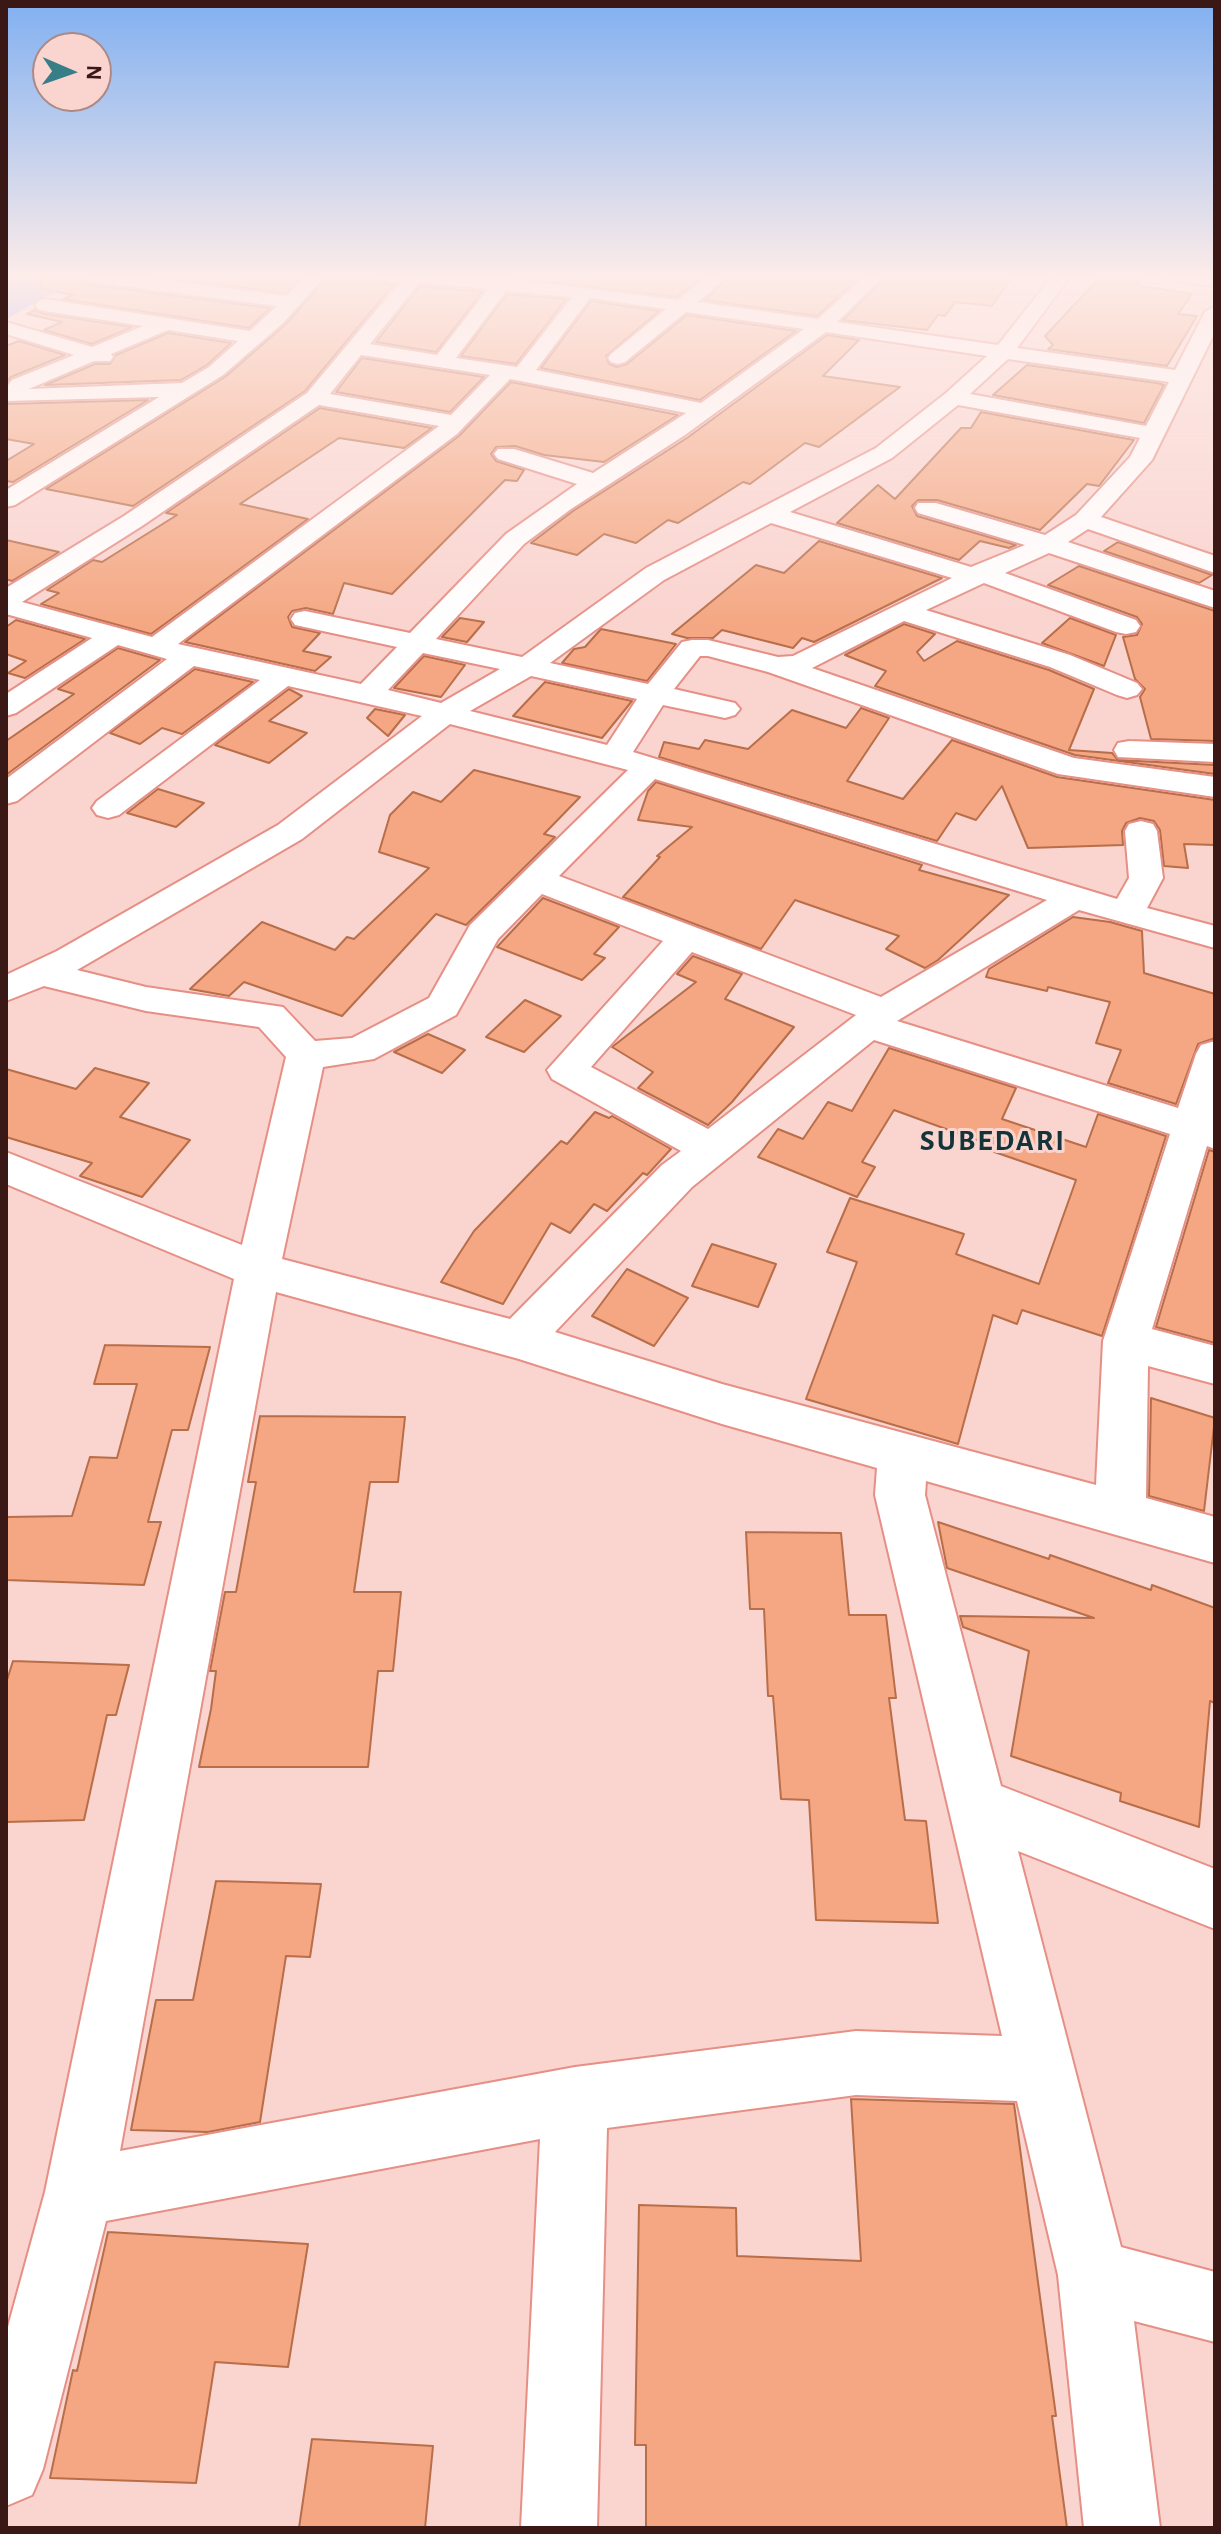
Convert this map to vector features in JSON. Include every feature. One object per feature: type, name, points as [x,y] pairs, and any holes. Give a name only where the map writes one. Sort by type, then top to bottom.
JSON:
[{"type":"street","points":[[8,398],[123,392]]},
{"type":"street","points":[[6,500],[183,392]]},
{"type":"street","points":[[6,600],[133,521],[319,392]]},
{"type":"street","points":[[157,647],[491,392]]},
{"type":"street","points":[[613,392],[705,410]]},
{"type":"street","points":[[368,694],[515,539],[730,392]]},
{"type":"street","points":[[21,981],[70,959],[290,832],[445,713],[529,665],[655,574],[884,453],[960,392]]},
{"type":"street","points":[[778,666],[799,664],[976,575],[1048,544],[1085,520],[1140,460],[1172,392]]},
{"type":"street","points":[[315,398],[455,422]]},
{"type":"street","points":[[954,398],[1152,434]]},
{"type":"street","points":[[506,454],[596,482]]},
{"type":"street","points":[[927,508],[1048,544],[1215,600]]},
{"type":"street","points":[[769,514],[976,575],[1126,626]]},
{"type":"street","points":[[1085,520],[1215,565]]},
{"type":"street","points":[[6,606],[189,656],[368,694],[615,756],[1127,913],[1210,929]]},
{"type":"street","points":[[902,611],[1060,661],[1127,689]]},
{"type":"street","points":[[305,619],[725,709]]},
{"type":"street","points":[[6,707],[115,635]]},
{"type":"street","points":[[615,756],[656,693],[692,648],[708,648],[778,666],[1069,767],[1215,787]]},
{"type":"street","points":[[819,652],[1071,740],[1115,749],[1215,753]]},
{"type":"street","points":[[6,794],[189,656]]},
{"type":"street","points":[[108,808],[283,676]]},
{"type":"street","points":[[306,1055],[360,1050],[443,1006],[483,933],[649,767]]},
{"type":"street","points":[[1127,913],[1146,878],[1141,831]]},
{"type":"street","points":[[537,880],[686,937],[876,1018],[1204,1131]]},
{"type":"street","points":[[519,1340],[677,1176],[876,1018],[1076,897]]},
{"type":"street","points":[[686,937],[566,1070],[711,1149]]},
{"type":"street","points":[[21,981],[270,1016],[306,1055]]},
{"type":"street","points":[[1120,1514],[1126,1341],[1204,1131],[1215,1054]]},
{"type":"street","points":[[6,2469],[79,2192],[258,1270],[306,1055]]},
{"type":"street","points":[[6,1167],[258,1270],[519,1340],[722,1404],[1215,1540]]},
{"type":"street","points":[[1126,1341],[1215,1365]]},
{"type":"street","points":[[903,1455],[900,1495],[1093,2275],[1122,2528]]},
{"type":"street","points":[[977,1806],[1215,1899]]},
{"type":"street","points":[[79,2192],[575,2100],[856,2063],[1043,2070]]},
{"type":"street","points":[[559,2528],[575,2100]]},
{"type":"street","points":[[1093,2275],[1215,2307]]},
{"type":"building","points":[[201,392],[303,392],[133,506],[46,489]]},
{"type":"building","points":[[337,392],[469,392],[450,412]]},
{"type":"building","points":[[501,392],[563,392],[678,415],[604,462],[544,455],[515,446],[496,447],[491,454],[496,461],[524,470],[517,481],[505,480],[392,594],[344,583],[333,614],[306,608],[292,611],[288,617],[292,627],[320,633],[303,651],[331,657],[315,671],[185,642],[459,436]]},
{"type":"building","points":[[662,392],[711,392],[700,400]]},
{"type":"building","points":[[749,392],[893,392],[819,447],[805,443],[750,484],[743,482],[678,523],[668,520],[636,543],[604,534],[577,555],[531,543],[573,511],[687,438]]},
{"type":"building","points":[[996,392],[1160,392],[1144,423],[993,395]]},
{"type":"building","points":[[148,400],[13,482],[6,481],[6,461],[34,444],[6,439],[6,404]]},
{"type":"building","points":[[320,408],[432,428],[404,448],[339,438],[240,504],[308,519],[151,634],[41,604],[59,593],[47,590],[93,560],[102,562],[177,515],[166,513]]},
{"type":"building","points":[[981,412],[1134,440],[1099,486],[1087,484],[1040,530],[937,500],[918,500],[912,506],[917,516],[1016,545],[1009,548],[980,541],[959,560],[837,523],[878,485],[895,499],[961,428],[971,428]]},
{"type":"building","points":[[6,540],[59,552],[12,581],[6,579]]},
{"type":"building","points":[[819,541],[942,578],[814,642],[802,638],[793,648],[722,630],[713,638],[687,638],[672,634],[756,565],[784,573]]},
{"type":"building","points":[[1118,542],[1212,575],[1199,583],[1104,551]]},
{"type":"building","points":[[1079,566],[1215,611],[1215,741],[1151,739],[1140,697],[1145,689],[1135,679],[1123,637],[1137,635],[1142,624],[1137,617],[1048,585]]},
{"type":"building","points":[[460,618],[484,622],[467,642],[442,637]]},
{"type":"building","points":[[1070,618],[1116,635],[1104,666],[1042,643]]},
{"type":"building","points":[[16,620],[85,639],[25,678],[8,673],[26,661],[6,654],[6,627]]},
{"type":"building","points":[[904,624],[935,634],[917,652],[924,661],[957,641],[1049,670],[1094,689],[1069,750],[1112,753],[1118,760],[1215,765],[1215,774],[1075,755],[875,686],[886,671],[845,655]]},
{"type":"building","points":[[601,629],[676,644],[647,681],[562,663],[574,649],[585,647]]},
{"type":"building","points":[[118,648],[160,660],[6,775],[6,741],[74,694],[58,689]]},
{"type":"building","points":[[424,656],[465,665],[441,697],[394,688]]},
{"type":"building","points":[[195,669],[253,682],[182,734],[162,728],[140,744],[110,733]]},
{"type":"building","points":[[545,682],[632,701],[602,738],[513,716]]},
{"type":"building","points":[[289,689],[302,696],[269,721],[307,733],[269,763],[215,745]]},
{"type":"building","points":[[861,708],[889,718],[847,781],[903,799],[952,740],[1057,777],[1215,800],[1215,845],[1184,844],[1188,868],[1164,866],[1160,830],[1154,821],[1140,818],[1126,823],[1122,831],[1123,845],[1028,848],[1002,786],[976,820],[956,813],[937,841],[659,757],[664,742],[699,749],[705,740],[748,749],[792,710],[846,728]]},
{"type":"building","points":[[375,709],[405,715],[388,736],[367,718]]},
{"type":"building","points":[[474,770],[580,797],[544,834],[555,837],[466,925],[436,914],[342,1016],[244,982],[229,996],[190,989],[262,922],[335,950],[347,937],[354,939],[429,868],[379,852],[390,815],[413,792],[441,802]]},
{"type":"building","points":[[656,782],[922,865],[919,870],[1009,895],[938,960],[925,968],[886,949],[899,936],[795,900],[761,949],[623,897],[660,857],[657,856],[692,827],[638,820],[648,791]]},
{"type":"building","points":[[158,789],[204,803],[176,827],[127,813]]},
{"type":"building","points":[[543,898],[619,927],[594,954],[605,958],[582,980],[497,947]]},
{"type":"building","points":[[1073,917],[1110,922],[1142,931],[1144,973],[1215,994],[1215,1038],[1198,1044],[1176,1104],[1108,1083],[1121,1050],[1096,1043],[1110,1002],[1048,987],[1047,991],[986,977],[989,969]]},
{"type":"building","points":[[693,956],[742,974],[725,999],[794,1027],[732,1102],[708,1125],[638,1088],[653,1072],[612,1047],[696,982],[677,974]]},
{"type":"building","points":[[525,1000],[561,1016],[524,1052],[486,1037]]},
{"type":"building","points":[[428,1034],[465,1050],[442,1073],[394,1052]]},
{"type":"building","points":[[889,1048],[1016,1088],[1002,1119],[1086,1147],[1098,1114],[1166,1136],[1102,1336],[1022,1310],[1017,1324],[993,1315],[958,1444],[806,1399],[857,1262],[827,1252],[850,1198],[964,1234],[956,1254],[1039,1284],[1076,1180],[974,1145],[976,1140],[894,1110],[862,1162],[875,1167],[857,1197],[758,1157],[778,1129],[803,1139],[828,1102],[852,1111]]},
{"type":"building","points":[[95,1068],[149,1083],[120,1117],[190,1140],[142,1197],[80,1176],[92,1163],[6,1137],[6,1069],[76,1089]]},
{"type":"building","points":[[595,1112],[609,1118],[612,1116],[671,1149],[607,1211],[594,1204],[570,1233],[551,1223],[503,1304],[441,1282],[474,1231],[561,1141],[567,1144]]},
{"type":"building","points":[[1209,1150],[1215,1152],[1215,1343],[1156,1327]]},
{"type":"building","points":[[712,1244],[776,1264],[758,1307],[692,1286]]},
{"type":"building","points":[[627,1269],[688,1298],[654,1346],[592,1316]]},
{"type":"building","points":[[105,1345],[210,1347],[188,1430],[172,1430],[148,1522],[161,1522],[144,1585],[6,1580],[6,1517],[72,1516],[90,1457],[117,1458],[137,1384],[94,1384]]},
{"type":"building","points":[[1151,1398],[1215,1418],[1204,1511],[1149,1496]]},
{"type":"building","points":[[260,1416],[405,1417],[398,1482],[370,1482],[354,1592],[401,1592],[393,1671],[378,1671],[368,1767],[199,1767],[211,1709],[216,1671],[210,1671],[225,1592],[236,1592],[256,1482],[248,1482]]},
{"type":"building","points":[[938,1522],[1049,1559],[1050,1555],[1151,1590],[1152,1585],[1215,1608],[1215,1703],[1210,1701],[1199,1827],[1120,1801],[1121,1793],[1011,1756],[1029,1651],[963,1627],[960,1616],[1094,1618],[947,1568]]},
{"type":"building","points":[[746,1532],[841,1533],[849,1615],[886,1615],[896,1698],[889,1698],[905,1820],[926,1821],[938,1923],[816,1920],[809,1800],[781,1799],[773,1696],[768,1696],[764,1609],[750,1609]]},
{"type":"building","points":[[13,1661],[129,1665],[116,1715],[107,1715],[84,1820],[6,1822],[6,1683]]},
{"type":"building","points":[[216,1881],[321,1884],[310,1957],[286,1956],[260,2122],[208,2132],[131,2130],[156,2000],[193,2000]]},
{"type":"building","points":[[851,2099],[1014,2104],[1056,2416],[1052,2416],[1067,2528],[646,2528],[646,2445],[635,2445],[639,2205],[736,2208],[737,2256],[861,2261]]},
{"type":"building","points":[[108,2232],[308,2244],[288,2367],[215,2362],[196,2483],[50,2478]]},
{"type":"building","points":[[312,2439],[433,2446],[425,2528],[299,2528]]},
{"type":"district","name":"SUBEDARI","points":[[993,1141]]}]
